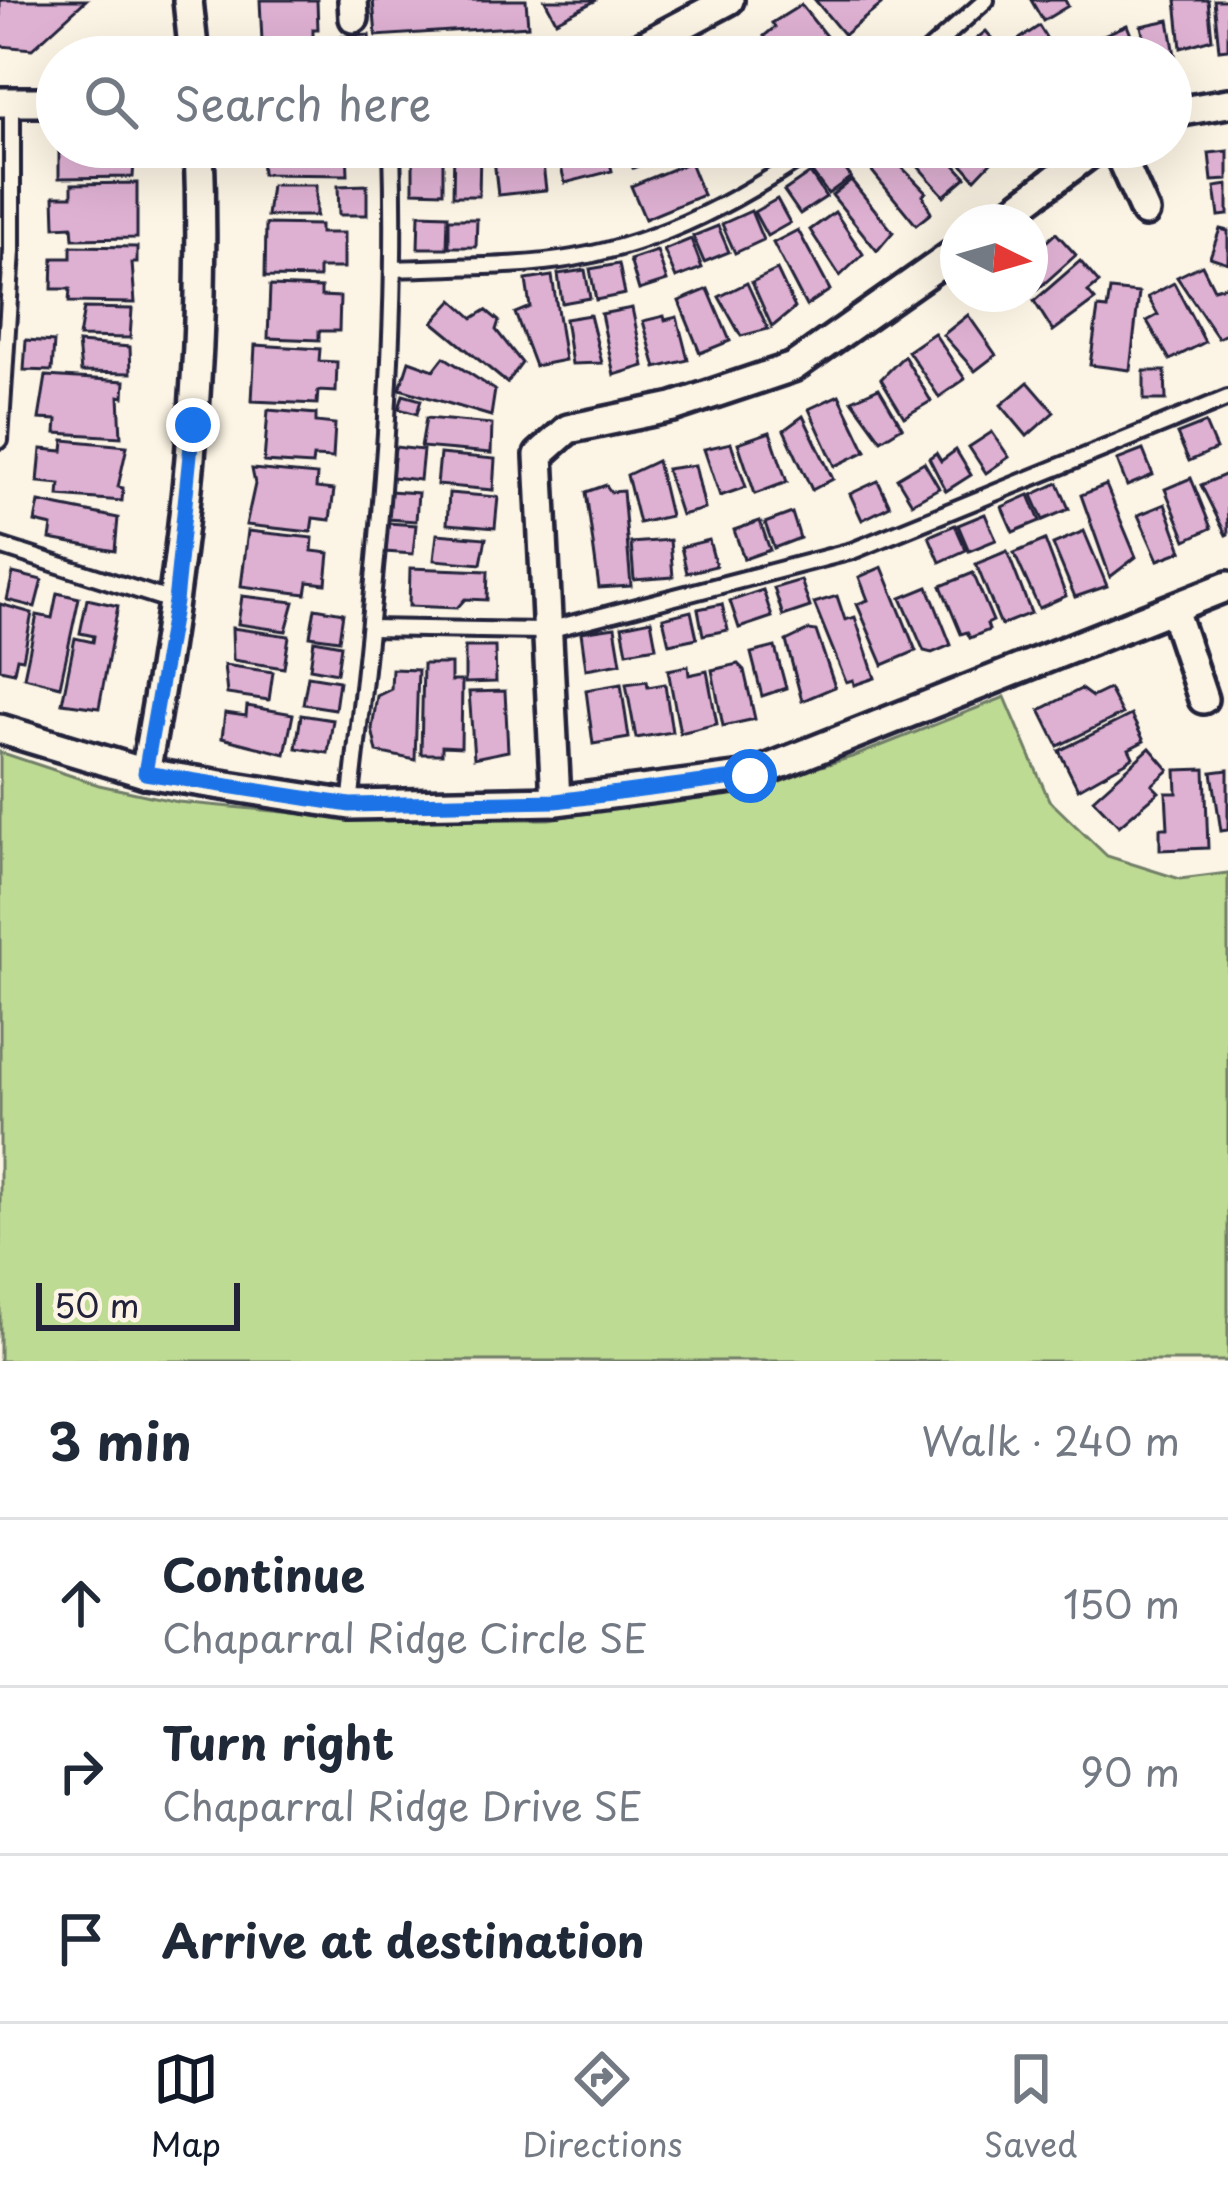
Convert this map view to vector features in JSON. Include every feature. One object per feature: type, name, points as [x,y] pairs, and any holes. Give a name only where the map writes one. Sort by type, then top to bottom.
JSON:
[{"type":"street","points":[[188,0],[192,36]]},
{"type":"street","points":[[661,36],[729,0]]},
{"type":"street","points":[[1192,110],[1228,104]]},
{"type":"street","points":[[145,773],[175,602],[196,384],[199,168]]},
{"type":"street","points":[[1022,204],[1070,168]]},
{"type":"street","points":[[1125,168],[1145,212]]},
{"type":"street","points":[[556,801],[544,631],[539,454],[568,429],[673,407],[793,367],[940,264]]},
{"type":"street","points":[[0,729],[145,773],[350,805],[556,801],[750,776],[1174,612],[1228,586]]},
{"type":"street","points":[[1174,612],[1203,699]]},
{"type":"lane","points":[[946,36],[986,0]]},
{"type":"lane","points":[[0,440],[12,251],[6,102]]},
{"type":"lane","points":[[350,805],[370,628],[396,269],[393,168]]},
{"type":"lane","points":[[396,269],[573,258],[677,229],[747,195],[787,168]]},
{"type":"lane","points":[[370,628],[544,631],[852,551],[1228,398]]},
{"type":"lane","points":[[0,546],[175,602]]},
{"type":"green space","points":[[1005,697],[1049,800],[1107,856],[1180,879],[1228,873],[1228,1361],[0,1361],[0,752],[99,785],[178,802],[370,820],[549,819],[758,785],[855,756]]},
{"type":"building","points":[[0,0],[86,0],[46,36],[36,36],[32,49],[0,46]]},
{"type":"building","points":[[260,0],[317,0],[318,29],[313,29],[313,36],[262,36]]},
{"type":"building","points":[[373,0],[526,0],[528,26],[376,36]]},
{"type":"building","points":[[545,0],[597,0],[556,21]]},
{"type":"building","points":[[815,0],[877,0],[881,5],[844,35]]},
{"type":"building","points":[[1031,0],[1065,0],[1068,6],[1043,21]]},
{"type":"building","points":[[1176,0],[1208,0],[1212,39],[1192,45],[1192,36],[1180,36]]},
{"type":"building","points":[[1214,0],[1228,0],[1228,49],[1219,50]]},
{"type":"building","points":[[801,5],[826,36],[764,36],[775,27],[772,23]]},
{"type":"building","points":[[1169,20],[1172,36],[1143,36],[1141,26]]},
{"type":"building","points":[[1127,25],[1131,36],[1101,36]]},
{"type":"building","points":[[1039,26],[1045,36],[1024,36]]},
{"type":"building","points":[[1228,151],[1228,180],[1212,181],[1209,153]]},
{"type":"building","points":[[59,168],[134,168],[133,177],[59,178]]},
{"type":"building","points":[[262,168],[348,168],[348,175],[262,174]]},
{"type":"building","points":[[413,168],[443,168],[443,192],[413,191]]},
{"type":"building","points":[[454,168],[480,168],[479,196],[453,196]]},
{"type":"building","points":[[495,168],[543,168],[546,190],[498,195]]},
{"type":"building","points":[[561,168],[611,168],[612,171],[565,183]]},
{"type":"building","points":[[675,168],[692,168],[703,195],[645,219],[631,186]]},
{"type":"building","points":[[844,168],[851,177],[828,194],[811,171]]},
{"type":"building","points":[[903,168],[926,192],[923,195],[931,213],[916,225],[871,170]]},
{"type":"building","points":[[919,168],[958,168],[966,177],[944,196]]},
{"type":"building","points":[[965,168],[985,168],[975,179]]},
{"type":"building","points":[[810,173],[826,197],[800,214],[784,191]]},
{"type":"building","points":[[851,180],[893,232],[877,251],[832,195]]},
{"type":"building","points":[[137,183],[137,238],[73,239],[72,226],[55,227],[54,196],[72,196],[72,184]]},
{"type":"building","points":[[271,185],[316,185],[316,216],[267,216]]},
{"type":"building","points":[[367,185],[367,215],[339,215],[338,186]]},
{"type":"building","points":[[1228,185],[1228,215],[1219,216],[1215,187]]},
{"type":"building","points":[[777,199],[790,223],[767,236],[754,212]]},
{"type":"building","points":[[751,211],[763,240],[735,253],[722,224]]},
{"type":"building","points":[[835,212],[863,254],[840,276],[810,230]]},
{"type":"building","points":[[419,214],[448,215],[447,248],[418,248]]},
{"type":"building","points":[[449,219],[477,219],[476,247],[449,247]]},
{"type":"building","points":[[266,224],[320,225],[320,233],[344,233],[344,268],[319,268],[319,278],[265,277]]},
{"type":"building","points":[[718,226],[729,252],[704,262],[693,236]]},
{"type":"building","points":[[1220,229],[1228,231],[1228,263],[1210,257]]},
{"type":"building","points":[[798,230],[830,290],[806,306],[773,243]]},
{"type":"building","points":[[1056,233],[1076,255],[1048,280],[1048,240]]},
{"type":"building","points":[[691,239],[702,268],[676,278],[664,250]]},
{"type":"building","points":[[71,246],[137,247],[137,263],[132,263],[135,303],[69,302],[70,289],[52,289],[53,258],[71,258]]},
{"type":"building","points":[[657,251],[667,281],[639,290],[630,260]]},
{"type":"building","points":[[1080,261],[1099,283],[1088,292],[1095,300],[1053,331],[1041,312],[1048,312],[1048,289]]},
{"type":"building","points":[[619,264],[625,294],[596,300],[590,269]]},
{"type":"building","points":[[1202,265],[1214,289],[1228,285],[1228,333],[1218,338],[1177,277]]},
{"type":"building","points":[[585,270],[590,298],[562,303],[558,274]]},
{"type":"building","points":[[777,270],[795,308],[772,327],[752,282]]},
{"type":"building","points":[[552,276],[565,360],[535,366],[515,313],[530,307],[526,280]]},
{"type":"building","points":[[747,283],[768,329],[741,336],[719,297]]},
{"type":"building","points":[[1174,283],[1205,342],[1170,360],[1147,321],[1158,315],[1148,297]]},
{"type":"building","points":[[270,286],[321,288],[321,296],[340,297],[339,331],[319,331],[319,340],[268,338]]},
{"type":"building","points":[[708,289],[730,341],[700,353],[679,301]]},
{"type":"building","points":[[1110,290],[1139,293],[1130,370],[1090,365],[1098,308],[1107,309]]},
{"type":"building","points":[[453,300],[473,318],[486,310],[499,321],[496,330],[522,363],[507,383],[433,322]]},
{"type":"building","points":[[84,308],[132,309],[130,338],[79,337]]},
{"type":"building","points":[[632,308],[644,366],[614,375],[601,314]]},
{"type":"building","points":[[590,315],[602,363],[572,364],[565,319]]},
{"type":"building","points":[[968,315],[996,355],[975,371],[943,335]]},
{"type":"building","points":[[664,316],[665,320],[677,317],[688,360],[656,368],[643,321]]},
{"type":"building","points":[[934,333],[965,379],[939,397],[908,351]]},
{"type":"building","points":[[26,340],[54,342],[52,371],[24,370]]},
{"type":"building","points":[[78,343],[130,347],[131,373],[81,372]]},
{"type":"building","points":[[255,345],[320,349],[319,361],[337,362],[336,392],[318,391],[317,404],[252,401]]},
{"type":"building","points":[[904,356],[931,401],[904,417],[881,379]]},
{"type":"building","points":[[444,357],[495,390],[491,416],[400,389],[409,361],[434,370]]},
{"type":"building","points":[[1144,371],[1165,371],[1166,400],[1144,400]]},
{"type":"building","points":[[46,376],[125,381],[124,397],[119,396],[121,437],[56,433],[57,420],[39,419]]},
{"type":"building","points":[[1028,382],[1054,412],[1027,436],[1001,405]]},
{"type":"building","points":[[879,388],[902,427],[881,440],[852,400]]},
{"type":"building","points":[[403,395],[421,400],[417,414],[399,409]]},
{"type":"building","points":[[839,395],[866,451],[835,466],[809,409]]},
{"type":"building","points":[[268,410],[316,414],[316,422],[335,424],[333,458],[313,457],[312,465],[264,462]]},
{"type":"building","points":[[803,416],[833,479],[812,490],[784,430]]},
{"type":"building","points":[[426,418],[492,424],[491,453],[421,447]]},
{"type":"building","points":[[1205,423],[1216,449],[1189,461],[1177,434]]},
{"type":"building","points":[[770,432],[787,482],[755,494],[738,443]]},
{"type":"building","points":[[992,432],[1009,457],[986,473],[969,447]]},
{"type":"building","points":[[64,440],[127,446],[118,487],[123,488],[122,501],[59,496],[60,484],[38,482],[41,449],[63,451]]},
{"type":"building","points":[[731,443],[746,487],[720,496],[704,449]]},
{"type":"building","points":[[395,447],[423,450],[420,480],[392,477]]},
{"type":"building","points":[[956,450],[971,475],[946,491],[929,458],[936,453],[941,461]]},
{"type":"building","points":[[1143,450],[1153,475],[1127,486],[1117,460]]},
{"type":"building","points":[[440,454],[495,459],[493,490],[437,485]]},
{"type":"building","points":[[657,461],[670,516],[639,523],[627,475]]},
{"type":"building","points":[[924,462],[939,488],[912,503],[897,478]]},
{"type":"building","points":[[695,465],[705,509],[681,515],[666,469]]},
{"type":"building","points":[[252,469],[317,475],[316,488],[334,490],[330,520],[313,518],[311,532],[246,525],[255,484]]},
{"type":"building","points":[[1227,474],[1228,534],[1226,535],[1201,485]]},
{"type":"building","points":[[1191,478],[1211,528],[1186,540],[1165,489]]},
{"type":"building","points":[[878,481],[890,506],[862,520],[850,494]]},
{"type":"building","points":[[1058,483],[1069,509],[1043,520],[1032,495]]},
{"type":"building","points":[[606,485],[611,492],[623,491],[631,586],[599,588],[586,492]]},
{"type":"building","points":[[1106,485],[1136,557],[1110,577],[1081,495]]},
{"type":"building","points":[[390,491],[418,493],[416,521],[388,519]]},
{"type":"building","points":[[449,493],[498,497],[495,528],[447,524]]},
{"type":"building","points":[[1029,495],[1040,521],[1013,532],[1002,507]]},
{"type":"building","points":[[39,502],[118,518],[115,551],[50,539],[52,526],[35,522]]},
{"type":"building","points":[[1165,504],[1182,551],[1158,560],[1138,515]]},
{"type":"building","points":[[792,513],[800,538],[774,548],[765,523]]},
{"type":"building","points":[[985,514],[996,540],[969,551],[958,525]]},
{"type":"building","points":[[760,521],[770,550],[744,559],[734,530]]},
{"type":"building","points":[[387,523],[416,525],[413,554],[385,552]]},
{"type":"building","points":[[955,525],[966,550],[940,562],[929,536]]},
{"type":"building","points":[[248,531],[313,538],[312,551],[329,553],[326,584],[308,582],[306,594],[241,586]]},
{"type":"building","points":[[1084,531],[1107,586],[1075,597],[1053,544]]},
{"type":"building","points":[[437,534],[486,538],[481,564],[434,560]]},
{"type":"building","points":[[670,540],[673,577],[634,580],[631,543]]},
{"type":"building","points":[[709,540],[716,566],[687,573],[681,547]]},
{"type":"building","points":[[1045,540],[1066,596],[1039,608],[1014,553]]},
{"type":"building","points":[[1007,551],[1031,613],[1001,625],[976,564]]},
{"type":"building","points":[[882,567],[916,651],[883,665],[857,604],[868,600],[859,577]]},
{"type":"building","points":[[410,568],[488,571],[487,600],[465,599],[457,608],[409,606]]},
{"type":"building","points":[[13,573],[42,580],[35,607],[7,600]]},
{"type":"building","points":[[973,573],[993,621],[987,624],[989,630],[970,638],[967,632],[961,634],[941,586]]},
{"type":"building","points":[[801,580],[810,607],[783,616],[774,588]]},
{"type":"building","points":[[928,587],[951,645],[932,653],[924,651],[901,598]]},
{"type":"building","points":[[763,590],[772,617],[739,628],[730,601]]},
{"type":"building","points":[[57,593],[79,598],[60,686],[24,677],[37,615],[52,618]]},
{"type":"building","points":[[242,596],[294,602],[286,631],[238,624]]},
{"type":"building","points":[[837,596],[845,620],[855,617],[875,678],[854,685],[853,680],[846,682],[814,603]]},
{"type":"building","points":[[87,599],[118,606],[99,708],[62,703],[75,638],[93,642],[94,636],[80,633]]},
{"type":"building","points":[[0,604],[32,613],[23,659],[17,658],[14,672],[0,669]]},
{"type":"building","points":[[722,604],[728,630],[703,635],[698,609]]},
{"type":"building","points":[[315,608],[343,613],[339,640],[310,636]]},
{"type":"building","points":[[691,611],[697,638],[669,644],[663,618]]},
{"type":"building","points":[[651,620],[656,647],[627,652],[622,626]]},
{"type":"building","points":[[615,627],[621,663],[586,669],[581,632]]},
{"type":"building","points":[[232,628],[289,636],[284,668],[233,660]]},
{"type":"building","points":[[816,631],[835,687],[802,701],[786,641]]},
{"type":"building","points":[[314,640],[341,645],[337,673],[310,668]]},
{"type":"building","points":[[465,647],[495,647],[496,682],[465,683]]},
{"type":"building","points":[[775,647],[786,688],[762,696],[751,653]]},
{"type":"building","points":[[423,664],[451,664],[451,681],[462,681],[461,747],[442,746],[442,754],[421,754]]},
{"type":"building","points":[[738,664],[744,670],[755,719],[723,726],[712,670]]},
{"type":"building","points":[[224,665],[273,672],[269,700],[227,694]]},
{"type":"building","points":[[688,666],[689,675],[707,671],[717,724],[680,733],[668,670]]},
{"type":"building","points":[[392,669],[418,670],[415,760],[377,752],[372,729],[377,696],[391,689]]},
{"type":"building","points":[[308,676],[339,681],[335,709],[303,704]]},
{"type":"building","points":[[647,681],[648,687],[665,684],[672,732],[636,738],[626,684]]},
{"type":"building","points":[[621,684],[629,738],[593,744],[586,690]]},
{"type":"building","points":[[1081,689],[1092,697],[1109,689],[1122,714],[1058,746],[1040,710]]},
{"type":"building","points":[[505,691],[508,751],[474,758],[469,692]]},
{"type":"building","points":[[247,706],[293,714],[285,754],[222,738],[225,713],[246,716]]},
{"type":"building","points":[[301,715],[333,720],[328,753],[296,748]]},
{"type":"building","points":[[1131,715],[1144,741],[1129,749],[1133,757],[1078,789],[1059,751]]},
{"type":"building","points":[[1150,748],[1169,770],[1152,785],[1159,792],[1119,826],[1093,799]]},
{"type":"building","points":[[1205,769],[1208,848],[1160,850],[1160,828],[1168,828],[1166,793],[1177,793],[1176,770]]},
{"type":"building","points":[[1228,770],[1228,830],[1221,831],[1212,772]]},
{"type":"route","points":[[193,425],[175,602],[145,773],[350,805],[556,801],[750,776]]}]
